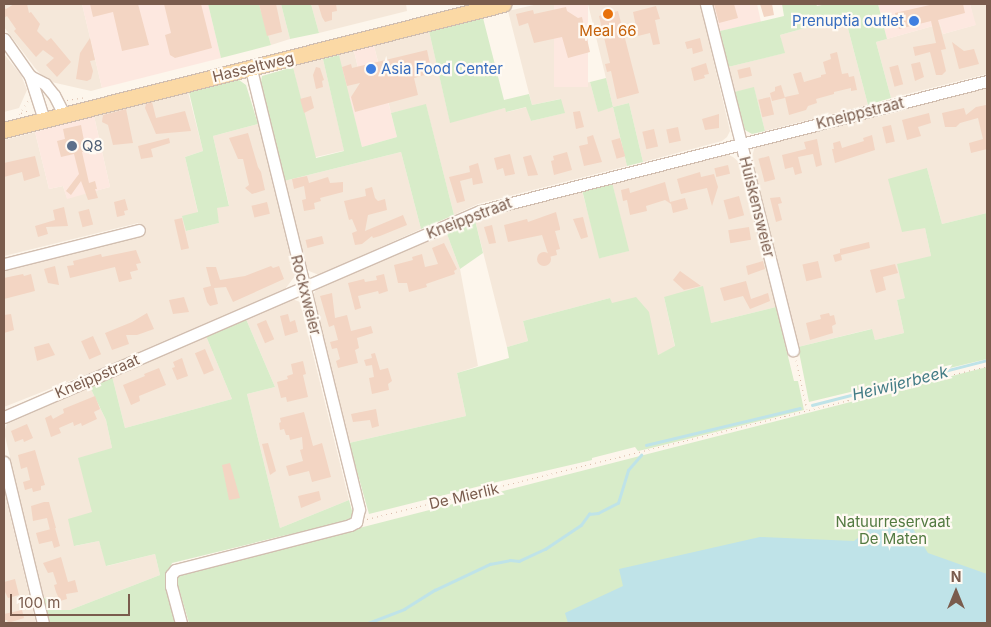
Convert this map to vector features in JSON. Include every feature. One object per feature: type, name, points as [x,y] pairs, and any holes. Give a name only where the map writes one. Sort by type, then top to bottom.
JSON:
[{"type":"main road","name":"Hasseltweg","points":[[4,130],[503,4]]},
{"type":"street","name":"Huiskensweier","points":[[706,4],[794,350]]},
{"type":"street","points":[[4,39],[30,76],[44,120]]},
{"type":"street","name":"Rockxweier","points":[[251,68],[359,509],[356,522]]},
{"type":"street","points":[[30,76],[45,84],[54,95],[64,116]]},
{"type":"street","name":"Kneippstraat","points":[[4,417],[480,211],[987,81]]},
{"type":"street","points":[[4,264],[139,230]]},
{"type":"street","points":[[4,462],[44,623]]},
{"type":"street","points":[[181,623],[171,586],[171,575],[175,570],[356,522]]},
{"type":"path","points":[[30,99],[19,114],[32,110]]},
{"type":"path","points":[[794,350],[807,410]]},
{"type":"path","name":"De Mierlik","points":[[356,522],[987,366]]},
{"type":"shaded area","points":[[4,4],[82,4],[102,88],[91,91],[47,81],[4,27]]},
{"type":"shaded area","points":[[82,4],[208,4],[221,58],[102,88]]},
{"type":"shaded area","points":[[259,4],[281,4],[290,39],[271,45]]},
{"type":"shaded area","points":[[311,4],[406,4],[407,11],[319,33]]},
{"type":"shaded area","points":[[538,4],[554,4],[574,85],[590,82],[598,111],[613,107],[627,166],[478,204],[454,215],[426,105],[391,113],[374,46],[429,31],[450,122],[505,108],[507,112],[527,107],[531,121],[564,113],[560,99],[532,105],[508,11]]},
{"type":"shaded area","points":[[554,4],[588,4],[588,87],[554,87]]},
{"type":"shaded area","points":[[588,4],[700,4],[730,131],[727,137],[722,141],[643,162],[629,103],[613,107]]},
{"type":"shaded area","points":[[713,4],[757,4],[761,22],[720,31]]},
{"type":"shaded area","points":[[878,4],[970,4],[976,25],[943,34],[940,24],[887,39]]},
{"type":"shaded area","points":[[970,4],[987,4],[987,74],[891,98],[876,42],[940,24],[943,34],[975,25]]},
{"type":"shaded area","points":[[845,17],[868,105],[765,131],[754,88],[734,92],[728,67],[784,53],[780,35]]},
{"type":"shaded area","points":[[374,46],[397,137],[362,147],[349,97],[364,93],[354,51]]},
{"type":"shaded area","points":[[354,51],[364,94],[348,97],[338,55]]},
{"type":"shaded area","points":[[4,54],[21,75],[27,90],[19,108],[4,112]]},
{"type":"shaded area","points":[[323,59],[344,151],[314,158],[293,66]]},
{"type":"shaded area","points":[[987,88],[987,213],[942,224],[927,168],[925,228],[931,256],[905,298],[897,300],[904,333],[875,340],[871,329],[798,347],[751,160],[755,146]]},
{"type":"shaded area","points":[[188,92],[203,151],[185,157],[198,213],[186,231],[219,223],[216,208],[229,205],[213,136],[258,124],[295,276],[285,289],[90,373],[4,407],[4,271],[141,235],[138,223],[4,256],[4,140],[35,132],[49,189],[63,186],[67,198],[110,187],[94,116]]},
{"type":"shaded area","points":[[94,116],[110,187],[67,199],[63,186],[49,189],[35,132]]},
{"type":"shaded area","points":[[401,152],[421,229],[319,275],[309,271],[306,266],[284,181]]},
{"type":"shaded area","points":[[726,154],[741,164],[776,307],[711,323],[664,297],[675,347],[658,355],[611,303],[610,298],[523,321],[528,341],[507,347],[475,220],[582,191],[600,258],[628,251],[612,182]]},
{"type":"shaded area","points":[[447,234],[460,269],[478,366],[457,373],[466,416],[349,443],[313,295],[316,290],[333,279]]},
{"type":"shaded area","points":[[292,299],[300,302],[349,500],[280,528],[247,394],[275,387],[246,319]]},
{"type":"shaded area","points":[[206,336],[232,399],[125,428],[112,376]]},
{"type":"shaded area","points":[[90,387],[106,420],[112,448],[92,512],[75,546],[99,541],[107,566],[155,554],[160,575],[70,610],[56,610],[43,596],[4,432],[7,424]]},
{"type":"shaded area","points":[[4,490],[36,623],[4,623]]},
{"type":"green space","points":[[208,4],[259,4],[271,45],[221,58]]},
{"type":"green space","points":[[281,4],[311,4],[319,33],[290,39]]},
{"type":"green space","points":[[782,4],[816,4],[817,6],[827,4],[878,4],[887,39],[876,42],[891,98],[868,105],[845,17],[780,35],[785,53],[728,67],[720,31],[784,16]]},
{"type":"green space","points":[[483,18],[504,100],[529,94],[532,105],[561,99],[565,113],[531,121],[526,107],[506,112],[505,108],[450,123],[429,31]]},
{"type":"green space","points":[[339,55],[362,147],[397,137],[391,113],[426,104],[454,215],[421,229],[401,152],[284,181],[261,82],[262,76],[293,67],[316,158],[344,151],[323,59]]},
{"type":"green space","points":[[606,78],[613,107],[598,112],[590,82]]},
{"type":"green space","points":[[239,80],[246,85],[258,124],[213,136],[229,206],[217,208],[219,223],[186,231],[182,216],[198,212],[185,157],[203,151],[189,92]]},
{"type":"green space","points":[[754,87],[765,131],[752,134],[745,130],[734,92]]},
{"type":"green space","points":[[629,103],[643,162],[627,166],[613,107]]},
{"type":"green space","points":[[927,168],[942,224],[987,213],[987,359],[809,402],[798,347],[872,329],[875,340],[904,333],[897,300],[905,298],[897,264],[931,256],[925,228],[902,232],[888,179]]},
{"type":"green space","points":[[612,182],[629,251],[599,258],[582,189]]},
{"type":"green space","points":[[475,220],[483,253],[460,269],[447,234]]},
{"type":"green space","points":[[703,286],[711,323],[776,307],[794,381],[798,381],[804,410],[638,451],[635,447],[592,458],[592,460],[369,514],[349,443],[466,416],[457,373],[509,358],[507,347],[528,341],[523,321],[610,298],[612,303],[636,297],[649,312],[658,355],[675,346],[664,297]]},
{"type":"green space","points":[[246,319],[275,387],[247,394],[280,528],[349,500],[354,518],[348,522],[172,563],[165,582],[176,623],[50,623],[43,596],[56,610],[70,610],[160,575],[155,554],[106,566],[99,541],[74,546],[68,519],[92,512],[78,458],[112,448],[106,420],[90,387],[112,376],[125,428],[232,399],[206,336]]},
{"type":"green space","name":"Natuurreservaat De Maten","points":[[987,367],[987,623],[189,623],[176,579],[180,574]]},
{"type":"water","points":[[905,516],[928,553],[987,574],[987,623],[568,623],[565,613],[623,586],[619,569],[760,537],[854,541],[878,522]]},
{"type":"building","points":[[14,4],[27,4],[29,13],[31,12],[40,24],[37,31],[47,41],[51,38],[71,62],[57,77],[46,65],[54,58],[43,50],[36,57],[14,31],[16,29],[7,16],[4,18],[4,8],[6,9]]},
{"type":"building","points":[[90,4],[138,4],[149,45],[122,51],[113,12],[93,17]]},
{"type":"building","points":[[164,4],[201,4],[212,48],[175,58],[170,55],[165,35],[171,33]]},
{"type":"building","points":[[259,4],[276,4],[282,32],[267,36]]},
{"type":"building","points":[[318,4],[336,4],[337,11],[332,12],[332,20],[325,22]]},
{"type":"building","points":[[714,4],[734,4],[738,18],[719,23]]},
{"type":"building","points":[[760,4],[772,4],[774,15],[764,17]]},
{"type":"building","points":[[934,4],[963,4],[965,13],[938,20],[946,49],[941,50],[946,71],[942,75],[936,75],[930,52],[915,56],[913,47],[936,43],[931,21],[899,29],[895,13]]},
{"type":"building","points":[[656,6],[660,19],[655,20],[660,44],[653,45],[650,33],[638,36],[633,12]]},
{"type":"building","points":[[566,7],[567,11],[578,18],[582,17],[590,52],[568,58],[562,37],[534,43],[528,23],[519,26],[516,14],[533,10],[534,14]]},
{"type":"building","points":[[618,11],[639,93],[617,99],[611,71],[607,72],[605,64],[610,63],[599,16]]},
{"type":"building","points":[[90,38],[95,60],[90,61],[93,71],[91,79],[87,81],[76,79],[80,53]]},
{"type":"building","points":[[700,38],[703,51],[693,54],[692,48],[687,49],[685,42]]},
{"type":"building","points":[[952,42],[964,51],[974,49],[979,64],[959,69]]},
{"type":"building","points":[[427,50],[432,73],[414,78],[418,95],[355,112],[351,97],[360,83],[347,86],[342,67],[351,64],[352,68]]},
{"type":"building","points":[[837,52],[842,74],[848,73],[849,77],[854,76],[857,90],[851,91],[851,88],[834,92],[834,94],[816,99],[817,103],[808,106],[806,110],[789,115],[785,97],[799,94],[793,74],[801,72],[804,82],[821,77],[821,75],[826,74],[823,62],[831,59],[830,54]]},
{"type":"building","points":[[920,62],[924,77],[915,81],[911,64]]},
{"type":"building","points":[[706,63],[709,74],[704,75],[705,78],[694,81],[691,68]]},
{"type":"building","points":[[898,65],[903,84],[894,87],[889,67]]},
{"type":"building","points":[[316,67],[320,68],[324,80],[322,81],[323,87],[316,89],[313,75]]},
{"type":"building","points":[[750,67],[752,76],[739,79],[737,70]]},
{"type":"building","points":[[781,85],[785,98],[772,101],[770,93],[775,91],[775,87]]},
{"type":"building","points":[[311,96],[314,108],[304,113],[300,99]]},
{"type":"building","points":[[770,97],[774,115],[762,117],[758,100]]},
{"type":"building","points":[[152,102],[156,118],[185,111],[191,131],[156,134],[145,108],[146,104]]},
{"type":"building","points":[[986,105],[987,149],[971,153],[969,143],[983,139],[978,118],[960,123],[956,127],[945,127],[942,113],[964,108],[966,115],[976,107]]},
{"type":"building","points":[[126,109],[133,143],[113,145],[108,125],[102,122],[103,115]]},
{"type":"building","points":[[580,111],[584,127],[576,129],[573,112]]},
{"type":"building","points":[[929,113],[931,123],[918,127],[921,136],[907,140],[902,120]]},
{"type":"building","points":[[719,114],[719,128],[705,130],[702,119]]},
{"type":"building","points":[[81,125],[86,151],[82,152],[89,183],[95,181],[98,198],[88,200],[81,181],[71,195],[66,191],[79,174],[74,154],[61,157],[57,141],[65,139],[63,129]]},
{"type":"building","points":[[891,125],[895,142],[886,144],[882,127]]},
{"type":"building","points":[[678,127],[681,141],[669,143],[666,129]]},
{"type":"building","points":[[654,129],[658,147],[646,149],[642,132]]},
{"type":"building","points":[[248,133],[265,190],[252,194],[245,188],[249,185],[243,159],[238,159],[229,138]]},
{"type":"building","points":[[593,135],[602,162],[584,166],[579,146],[588,144],[587,137]]},
{"type":"building","points":[[872,135],[875,150],[835,163],[832,149],[834,149],[833,143],[840,141],[842,148],[864,141],[863,138]]},
{"type":"building","points":[[169,138],[170,143],[151,149],[153,157],[141,159],[138,146]]},
{"type":"building","points":[[620,138],[625,156],[617,159],[611,140]]},
{"type":"building","points":[[817,139],[822,165],[816,167],[813,154],[798,157],[802,173],[795,175],[793,167],[785,169],[782,155],[806,149],[804,142]]},
{"type":"building","points":[[567,152],[572,170],[554,175],[551,161],[554,160],[553,156]]},
{"type":"building","points":[[510,154],[515,174],[505,176],[503,168],[497,170],[494,158]]},
{"type":"building","points":[[531,155],[538,175],[528,176],[523,157]]},
{"type":"building","points":[[35,156],[40,176],[24,181],[22,172],[4,177],[4,163]]},
{"type":"building","points":[[769,156],[775,179],[765,182],[758,159]]},
{"type":"building","points":[[478,163],[483,183],[473,185],[472,178],[460,181],[465,201],[457,203],[449,177],[470,172],[469,166]]},
{"type":"building","points":[[728,165],[730,174],[716,177],[714,168]]},
{"type":"building","points":[[700,172],[701,177],[714,174],[718,187],[712,206],[707,188],[681,194],[677,179]]},
{"type":"building","points":[[307,176],[309,183],[328,177],[330,183],[343,182],[343,192],[320,198],[321,201],[314,203],[315,209],[304,211],[302,200],[306,199],[304,186],[294,189],[292,179]]},
{"type":"building","points":[[665,182],[670,202],[685,198],[688,209],[673,213],[671,204],[665,200],[646,206],[647,211],[630,215],[627,200],[623,201],[621,190],[629,188],[630,193]]},
{"type":"building","points":[[372,187],[375,198],[378,201],[385,199],[387,210],[368,215],[365,231],[403,215],[407,225],[380,236],[373,238],[372,236],[362,244],[355,245],[352,233],[357,231],[352,219],[349,220],[344,201],[366,196],[365,189]]},
{"type":"building","points":[[739,196],[744,215],[729,219],[724,200]]},
{"type":"building","points":[[780,197],[782,203],[778,204],[782,220],[776,222],[770,198]]},
{"type":"building","points":[[125,199],[128,210],[124,211],[125,215],[117,217],[114,202]]},
{"type":"building","points":[[267,202],[270,214],[254,218],[251,206]]},
{"type":"building","points":[[64,207],[68,226],[46,227],[48,234],[38,237],[35,226],[55,220],[53,210]]},
{"type":"building","points":[[89,209],[93,224],[83,227],[78,212]]},
{"type":"building","points":[[556,212],[560,228],[560,230],[555,231],[560,249],[556,250],[557,255],[549,257],[542,235],[508,242],[504,225],[527,219],[528,222]]},
{"type":"building","points":[[583,217],[588,237],[581,239],[573,219]]},
{"type":"building","points":[[182,218],[189,248],[181,250],[174,220]]},
{"type":"building","points":[[492,225],[496,243],[489,244],[484,227]]},
{"type":"building","points":[[749,227],[751,240],[730,243],[728,230]]},
{"type":"building","points":[[322,236],[324,244],[307,248],[306,240]]},
{"type":"building","points":[[869,242],[870,248],[841,255],[842,260],[835,262],[833,255],[840,253],[840,249]]},
{"type":"building","points":[[444,243],[457,269],[454,271],[455,274],[426,284],[427,287],[409,292],[407,283],[398,283],[394,265],[413,260],[412,257],[422,254],[425,267],[438,264],[432,248]]},
{"type":"building","points":[[136,250],[141,263],[136,264],[138,270],[130,272],[132,279],[119,282],[115,267],[70,278],[67,266],[74,265],[73,261],[101,254],[102,257]]},
{"type":"building","points":[[544,252],[549,254],[551,259],[549,264],[544,266],[539,264],[537,259],[539,254]]},
{"type":"building","points":[[763,261],[765,269],[748,275],[746,266]]},
{"type":"building","points":[[818,261],[822,278],[806,281],[802,265]]},
{"type":"building","points":[[895,264],[898,273],[883,277],[886,290],[876,293],[870,270]]},
{"type":"building","points":[[55,266],[59,285],[48,283],[44,269]]},
{"type":"building","points":[[271,266],[273,268],[279,266],[284,279],[233,302],[226,287],[214,288],[218,304],[210,306],[207,302],[203,288],[211,286],[206,267],[216,267],[220,280],[245,276]]},
{"type":"building","points":[[680,271],[701,286],[684,290],[673,280]]},
{"type":"building","points":[[23,274],[24,276],[31,274],[35,291],[4,299],[4,278]]},
{"type":"building","points":[[384,274],[388,291],[379,294],[378,291],[358,296],[361,308],[355,310],[348,283],[364,279],[365,282],[377,280],[376,276]]},
{"type":"building","points":[[746,281],[751,299],[768,293],[770,301],[750,309],[743,296],[724,301],[720,288]]},
{"type":"building","points":[[332,293],[335,318],[347,315],[351,331],[371,326],[373,333],[357,338],[359,348],[355,350],[358,363],[338,368],[336,361],[340,359],[337,348],[332,349],[330,342],[338,340],[334,325],[329,327],[320,296]]},
{"type":"building","points":[[184,297],[189,312],[173,314],[169,300]]},
{"type":"building","points":[[147,313],[154,329],[137,335],[126,335],[129,344],[112,350],[105,333],[132,322]]},
{"type":"building","points":[[829,313],[830,316],[834,315],[836,324],[832,326],[833,333],[810,340],[806,323],[821,319],[820,315]]},
{"type":"building","points":[[11,314],[14,330],[4,333],[4,315]]},
{"type":"building","points":[[288,314],[290,322],[295,320],[298,332],[285,336],[280,316]]},
{"type":"building","points":[[266,320],[274,339],[265,343],[257,324]]},
{"type":"building","points":[[93,336],[101,354],[89,360],[81,341]]},
{"type":"building","points":[[49,343],[55,355],[37,361],[34,347]]},
{"type":"building","points":[[205,349],[214,370],[204,374],[195,353]]},
{"type":"building","points":[[375,353],[380,370],[388,368],[392,381],[388,384],[389,390],[372,394],[369,378],[374,377],[372,365],[366,366],[364,360],[372,358],[371,354]]},
{"type":"building","points":[[182,358],[188,376],[177,380],[172,368],[175,367],[173,362]]},
{"type":"building","points":[[303,361],[306,374],[303,375],[308,397],[287,402],[286,397],[281,398],[277,382],[288,379],[287,376],[293,374],[291,364]]},
{"type":"building","points":[[159,368],[166,385],[139,396],[140,401],[131,405],[123,385]]},
{"type":"building","points":[[95,396],[100,409],[94,412],[97,419],[82,426],[81,423],[74,426],[73,422],[59,428],[61,433],[51,437],[45,418],[51,415],[53,419],[64,413],[63,409]]},
{"type":"building","points":[[376,409],[379,426],[372,428],[370,420],[353,422],[351,414]]},
{"type":"building","points":[[304,412],[313,446],[322,443],[331,477],[312,482],[309,471],[289,476],[286,466],[303,461],[300,450],[303,449],[302,437],[290,440],[289,435],[286,435],[284,429],[280,430],[279,423],[281,422],[280,418]]},
{"type":"building","points":[[27,424],[33,438],[24,442],[23,439],[15,442],[11,431]]},
{"type":"building","points":[[268,443],[276,471],[270,475],[262,444]]},
{"type":"building","points":[[35,450],[45,485],[41,486],[41,490],[33,492],[32,488],[25,490],[23,482],[30,480],[27,467],[21,469],[18,455]]},
{"type":"building","points":[[230,463],[240,498],[229,500],[222,465]]},
{"type":"building","points":[[319,491],[321,500],[301,508],[298,496]]},
{"type":"building","points":[[49,502],[56,528],[50,530],[47,518],[33,521],[31,506]]},
{"type":"building","points":[[55,528],[60,546],[54,548],[52,541],[39,544],[36,533]]},
{"type":"building","points":[[61,557],[68,582],[75,580],[78,592],[66,594],[67,599],[60,601],[54,585],[57,584],[53,572],[48,573],[43,563]]},
{"type":"building","points":[[15,579],[19,595],[8,598],[4,590],[4,582]]},
{"type":"building","points":[[22,610],[24,618],[8,623],[7,620],[4,620],[4,614]]},
{"type":"waterway","name":"Heiwijerbeek","points":[[812,405],[987,360]]},
{"type":"waterway","name":"Heiwijerbeek","points":[[646,445],[800,408]]},
{"type":"waterway","name":"Heiwijerbeek","points":[[368,623],[404,609],[435,590],[490,564],[510,560],[519,561],[545,549],[581,525],[589,514],[598,513],[618,503],[628,470],[641,455]]},
{"type":"place","name":"Meal 66","points":[[608,14]]},
{"type":"place","name":"Prenuptia outlet","points":[[914,21]]},
{"type":"place","name":"Asia Food Center","points":[[371,69]]},
{"type":"place","name":"Q8","points":[[72,146]]}]
